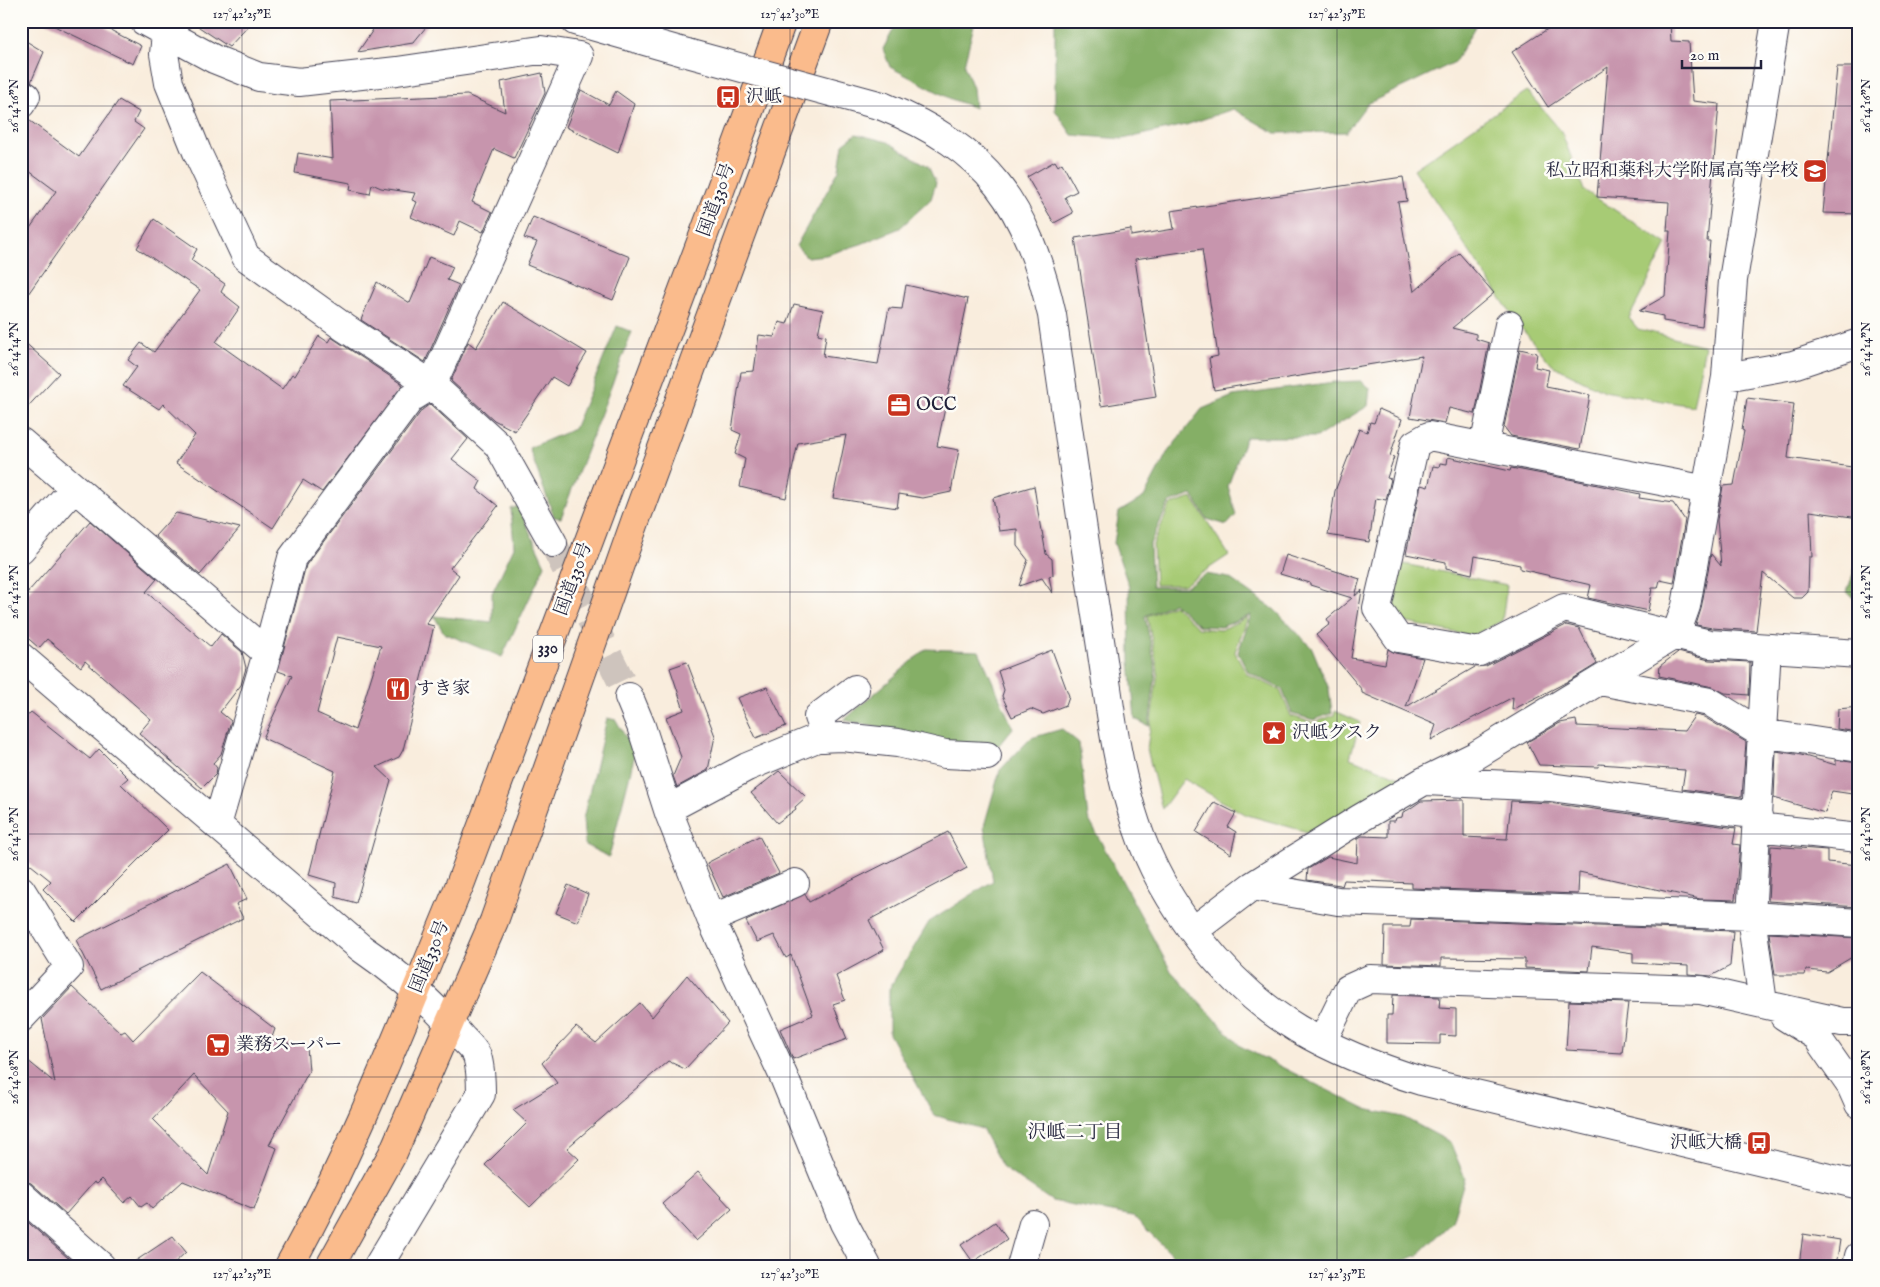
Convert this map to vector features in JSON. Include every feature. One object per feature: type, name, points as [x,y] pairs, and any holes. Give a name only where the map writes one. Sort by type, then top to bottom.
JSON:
[{"type":"highway","name":"国道330号","points":[[289,1266],[317,1214],[417,991],[465,873],[782,21]]},
{"type":"highway","name":"国道330号","points":[[330,1266],[392,1154],[498,911],[639,510],[819,21]]},
{"type":"street","points":[[574,21],[882,106],[911,118],[938,132],[969,155],[992,176],[1013,206],[1030,240],[1044,278],[1052,315],[1116,744],[1135,822],[1160,882],[1193,931],[1226,970],[1254,996],[1297,1029],[1390,1072],[1859,1185]]},
{"type":"street","points":[[1193,931],[1252,886],[1359,819],[1424,781],[1475,756],[1676,634],[1686,606],[1726,377],[1733,280],[1776,21]]},
{"type":"street","points":[[155,28],[214,60],[259,76],[299,82],[397,71],[541,50],[580,56],[432,385],[411,398],[292,558],[267,653],[217,825]]},
{"type":"street","points":[[155,28],[164,54],[169,83],[197,152],[246,257],[345,328],[432,385],[498,445],[554,543]]},
{"type":"street","points":[[1484,447],[1509,325]]},
{"type":"street","points":[[1726,377],[1794,365],[1859,343]]},
{"type":"street","points":[[1707,490],[1429,436],[1415,444],[1377,608],[1398,638],[1479,652],[1564,608],[1676,634],[1710,644],[1859,654]]},
{"type":"street","points":[[21,442],[267,653]]},
{"type":"street","points":[[21,549],[74,488]]},
{"type":"street","points":[[1767,648],[1750,916],[1763,1003],[1816,1036],[1851,1086],[1859,1104]]},
{"type":"street","points":[[21,657],[361,948],[387,966],[417,991],[450,1023],[476,1054],[481,1074],[481,1094],[378,1266]]},
{"type":"street","points":[[1600,681],[1710,702],[1761,733],[1859,748]]},
{"type":"street","points":[[826,738],[818,717],[855,689]]},
{"type":"street","points":[[629,697],[641,726],[668,809],[711,919],[784,1075],[844,1223],[867,1266]]},
{"type":"street","points":[[668,809],[747,767],[817,738],[842,737],[898,743],[945,754],[987,756]]},
{"type":"street","points":[[1424,781],[1550,787],[1859,838]]},
{"type":"street","points":[[711,919],[795,883]]},
{"type":"street","points":[[1252,886],[1338,901],[1750,916],[1859,922]]},
{"type":"street","points":[[21,890],[69,967],[21,1018]]},
{"type":"street","points":[[1322,1042],[1348,989],[1370,979],[1701,990],[1842,1022],[1859,1022]]},
{"type":"street","points":[[21,1195],[101,1266]]},
{"type":"street","points":[[1021,1266],[1033,1224]]},
{"type":"street","points":[[1857,1266],[1859,1256]]},
{"type":"green space","points":[[898,21],[975,21],[964,65],[973,88],[975,108],[951,99],[890,67],[883,49]]},
{"type":"green space","points":[[1055,21],[1478,21],[1455,62],[1367,104],[1346,132],[1275,133],[1233,109],[1186,125],[1123,139],[1072,135],[1055,110]]},
{"type":"green space","points":[[1527,91],[1561,131],[1584,190],[1667,244],[1629,318],[1638,329],[1705,346],[1693,406],[1604,391],[1552,365],[1518,324],[1414,169]]},
{"type":"green space","points":[[856,134],[888,142],[928,166],[936,183],[931,199],[900,228],[861,244],[826,255],[807,257],[796,246],[839,170],[843,144]]},
{"type":"green space","points":[[617,326],[632,332],[561,518],[554,517],[529,448],[574,429]]},
{"type":"green space","points":[[1361,381],[1370,388],[1368,406],[1317,437],[1246,437],[1228,486],[1236,515],[1227,525],[1207,519],[1192,495],[1169,503],[1150,544],[1152,587],[1185,587],[1206,574],[1229,578],[1275,610],[1312,648],[1329,689],[1332,713],[1314,720],[1292,714],[1282,689],[1248,672],[1238,652],[1251,615],[1221,627],[1199,626],[1174,603],[1145,616],[1156,670],[1149,726],[1135,719],[1130,662],[1129,587],[1114,543],[1119,512],[1144,497],[1167,453],[1202,409],[1233,396],[1334,382]]},
{"type":"green space","points":[[1192,498],[1229,555],[1184,585],[1155,585],[1153,544],[1170,505]]},
{"type":"green space","points":[[518,506],[545,565],[502,657],[444,633],[434,616],[492,622],[492,593],[514,547],[511,509]]},
{"type":"green space","points":[[1859,556],[1859,604],[1847,592]]},
{"type":"green space","points":[[1399,563],[1507,585],[1502,621],[1472,636],[1398,621],[1392,601]]},
{"type":"green space","points":[[1174,605],[1198,628],[1221,630],[1248,617],[1235,652],[1247,674],[1280,690],[1291,716],[1314,723],[1334,715],[1335,711],[1360,722],[1350,758],[1405,779],[1311,833],[1244,814],[1184,779],[1162,809],[1147,749],[1158,671],[1147,616]]},
{"type":"green space","points":[[926,649],[979,651],[1013,728],[993,752],[844,720]]},
{"type":"green space","points":[[607,718],[616,720],[635,754],[609,857],[585,845],[583,819]]},
{"type":"green space","points":[[1062,729],[1079,743],[1088,818],[1171,971],[1240,1046],[1365,1109],[1403,1117],[1450,1142],[1465,1178],[1452,1222],[1418,1255],[1389,1266],[1183,1266],[1133,1216],[1052,1201],[1003,1168],[982,1129],[934,1115],[889,1034],[889,989],[929,922],[993,881],[984,826],[1000,770],[1031,738]]},
{"type":"building","points":[[44,21],[93,21],[141,46],[133,64]]},
{"type":"building","points":[[190,21],[253,21],[229,47]]},
{"type":"building","points":[[379,21],[431,21],[413,43],[358,52]]},
{"type":"building","points":[[1560,21],[1670,21],[1671,41],[1689,42],[1693,101],[1719,104],[1707,241],[1710,241],[1702,327],[1663,321],[1663,316],[1639,311],[1665,296],[1670,231],[1667,231],[1669,202],[1597,197],[1608,67],[1548,107],[1512,52]]},
{"type":"building","points":[[21,38],[44,52],[31,82],[21,82]]},
{"type":"building","points":[[1837,67],[1859,67],[1859,214],[1823,213]]},
{"type":"building","points":[[542,73],[545,93],[514,158],[494,149],[472,202],[492,212],[483,232],[460,221],[454,236],[411,217],[417,202],[412,200],[415,193],[381,188],[372,184],[370,194],[350,190],[351,183],[295,173],[298,153],[333,159],[330,101],[467,95],[505,112],[501,82]]},
{"type":"building","points":[[581,90],[609,105],[616,91],[634,104],[618,153],[566,127]]},
{"type":"building","points":[[119,100],[139,112],[134,122],[144,129],[21,304],[21,241],[56,191],[21,165],[21,120],[26,118],[79,157]]},
{"type":"building","points":[[1055,161],[1058,166],[1062,163],[1077,191],[1065,197],[1073,213],[1054,223],[1027,177]]},
{"type":"building","points":[[1403,177],[1407,201],[1398,202],[1414,292],[1459,253],[1494,293],[1452,328],[1476,334],[1476,339],[1489,343],[1475,414],[1449,408],[1445,423],[1410,417],[1422,356],[1214,390],[1209,358],[1218,356],[1202,249],[1135,259],[1156,397],[1101,406],[1075,238],[1131,229],[1131,236],[1174,229],[1171,211]]},
{"type":"building","points":[[533,217],[630,257],[613,300],[527,265],[537,242],[524,238]]},
{"type":"building","points":[[154,219],[197,249],[191,260],[225,284],[221,292],[240,307],[216,342],[282,389],[292,374],[295,376],[319,336],[328,342],[331,337],[403,385],[322,492],[303,480],[273,528],[176,463],[195,435],[163,404],[159,409],[123,386],[137,367],[128,360],[141,343],[154,352],[200,290],[137,248]]},
{"type":"building","points":[[429,257],[453,267],[447,280],[459,285],[425,362],[361,320],[377,282],[410,303]]},
{"type":"building","points":[[906,285],[968,299],[937,446],[959,450],[951,492],[923,498],[899,494],[897,508],[833,498],[846,435],[798,443],[786,498],[740,487],[745,459],[735,454],[741,434],[732,430],[741,372],[754,371],[759,335],[774,337],[779,322],[787,324],[794,304],[823,310],[818,334],[826,336],[823,356],[878,364],[889,308],[902,309]]},
{"type":"building","points":[[503,302],[587,353],[567,386],[552,377],[515,431],[494,420],[451,381],[468,342],[476,348]]},
{"type":"building","points":[[21,339],[59,373],[21,414]]},
{"type":"building","points":[[1520,349],[1537,353],[1535,367],[1549,370],[1546,386],[1590,395],[1580,449],[1511,436],[1504,427]]},
{"type":"building","points":[[1747,398],[1794,404],[1788,458],[1859,468],[1859,518],[1810,511],[1812,557],[1809,557],[1808,592],[1802,598],[1793,598],[1763,573],[1756,631],[1696,625],[1701,609],[1711,554],[1721,566],[1717,520],[1723,486],[1734,485],[1744,431],[1742,430]]},
{"type":"building","points":[[430,404],[468,439],[452,459],[481,481],[477,489],[498,506],[450,568],[459,575],[426,624],[434,626],[403,750],[399,757],[377,767],[391,780],[356,903],[335,897],[336,883],[309,875],[335,771],[263,738],[292,676],[278,671],[306,565],[422,410]],"holes":[[[337,637],[381,646],[355,730],[317,713]]]},
{"type":"building","points":[[1379,409],[1402,419],[1390,456],[1394,457],[1387,478],[1391,479],[1386,500],[1376,498],[1369,542],[1328,535],[1335,491],[1359,429],[1367,432],[1370,422],[1374,423]]},
{"type":"building","points":[[1448,457],[1510,471],[1511,468],[1574,480],[1640,494],[1639,498],[1673,503],[1685,520],[1674,583],[1660,580],[1658,588],[1652,588],[1648,611],[1588,598],[1591,585],[1520,569],[1520,565],[1475,556],[1472,574],[1446,568],[1446,562],[1406,554],[1421,485],[1428,487],[1433,466],[1439,467],[1440,463],[1447,464]]},
{"type":"building","points":[[1034,486],[1046,554],[1052,559],[1053,575],[1049,576],[1052,593],[1042,578],[1019,586],[1028,560],[1017,546],[1017,529],[999,531],[993,498]]},
{"type":"building","points":[[176,513],[240,528],[200,575],[155,536]]},
{"type":"building","points":[[90,521],[157,579],[146,592],[211,647],[221,634],[242,652],[246,668],[241,685],[220,712],[231,721],[221,754],[213,763],[217,768],[216,774],[202,788],[139,733],[151,719],[85,661],[81,667],[47,639],[39,648],[21,632],[21,600]]},
{"type":"building","points":[[1286,555],[1360,579],[1355,596],[1362,590],[1351,658],[1385,664],[1388,649],[1395,653],[1423,658],[1406,707],[1475,667],[1486,666],[1566,625],[1579,628],[1597,664],[1571,680],[1512,710],[1513,697],[1431,740],[1436,725],[1362,693],[1362,690],[1316,635],[1330,624],[1327,619],[1352,598],[1280,574]]},
{"type":"building","points":[[1052,650],[1069,696],[1066,705],[1043,714],[1031,709],[1012,717],[1002,696],[1004,690],[998,671]]},
{"type":"building","points":[[1678,652],[1709,660],[1750,662],[1749,695],[1725,693],[1713,687],[1659,676],[1660,666]]},
{"type":"building","points":[[687,662],[715,736],[708,770],[677,787],[673,776],[681,757],[666,717],[684,710],[670,668]]},
{"type":"building","points":[[767,687],[786,726],[756,738],[737,698]]},
{"type":"building","points":[[1859,707],[1859,732],[1837,729],[1838,709]]},
{"type":"building","points":[[31,712],[90,759],[99,749],[128,778],[121,784],[168,830],[76,922],[43,889],[51,881],[21,857],[21,723]]},
{"type":"building","points":[[1695,715],[1704,717],[1746,742],[1742,797],[1682,789],[1685,770],[1599,764],[1598,767],[1539,765],[1527,742],[1560,723],[1576,720],[1577,726],[1684,731]]},
{"type":"building","points":[[1776,751],[1801,755],[1836,765],[1836,760],[1859,763],[1859,795],[1832,791],[1825,813],[1774,798]]},
{"type":"building","points":[[779,771],[806,797],[795,807],[796,809],[777,823],[751,793]]},
{"type":"building","points":[[1464,800],[1464,837],[1507,839],[1511,801],[1549,803],[1736,828],[1733,844],[1740,845],[1735,900],[1700,899],[1579,872],[1578,894],[1412,888],[1412,883],[1344,880],[1342,886],[1307,880],[1308,869],[1328,857],[1357,863],[1358,838],[1362,836],[1388,837],[1388,821],[1395,821],[1396,818],[1402,817],[1403,812],[1421,801]]},
{"type":"building","points":[[1214,802],[1236,813],[1228,827],[1236,832],[1231,854],[1196,832]]},
{"type":"building","points":[[948,832],[967,868],[869,920],[884,950],[836,976],[845,1000],[833,1004],[847,1039],[793,1059],[780,1029],[813,1015],[791,955],[786,958],[774,935],[757,942],[746,921],[805,894],[809,902]]},
{"type":"building","points":[[759,836],[779,873],[723,897],[707,863]]},
{"type":"building","points":[[1771,846],[1827,850],[1827,862],[1859,865],[1859,907],[1768,901]]},
{"type":"building","points":[[230,864],[247,899],[236,904],[243,918],[101,989],[76,940]]},
{"type":"building","points":[[568,885],[588,894],[578,922],[556,913]]},
{"type":"building","points":[[1411,919],[1733,931],[1730,966],[1711,976],[1688,974],[1688,966],[1633,963],[1633,953],[1592,947],[1589,971],[1525,968],[1525,959],[1441,958],[1441,966],[1384,964],[1385,927],[1410,927]]},
{"type":"building","points":[[1769,933],[1859,938],[1859,953],[1827,972],[1806,970],[1805,975],[1775,975]]},
{"type":"building","points":[[200,972],[275,1029],[271,1040],[307,1047],[309,1071],[269,1145],[277,1148],[254,1210],[183,1181],[152,1209],[147,1203],[141,1207],[132,1196],[124,1203],[102,1179],[97,1184],[94,1182],[66,1214],[31,1183],[21,1180],[21,1055],[55,1083],[42,1019],[72,987],[121,1033],[125,1031],[133,1040]],"holes":[[[194,1075],[228,1111],[208,1175],[153,1119]]]},
{"type":"building","points":[[687,975],[728,1023],[685,1069],[668,1061],[567,1148],[579,1159],[530,1207],[485,1165],[527,1123],[513,1110],[557,1083],[542,1063],[576,1027],[596,1043],[640,1003],[652,1017]]},
{"type":"building","points":[[1393,995],[1440,997],[1439,1008],[1456,1009],[1456,1036],[1440,1035],[1440,1044],[1387,1043],[1387,1015],[1392,1015]]},
{"type":"building","points":[[1569,1001],[1628,1003],[1622,1053],[1566,1050]]},
{"type":"building","points":[[698,1172],[732,1209],[696,1241],[662,1204]]},
{"type":"building","points":[[21,1216],[77,1266],[21,1266]]},
{"type":"building","points":[[995,1222],[1007,1239],[973,1262],[961,1245]]},
{"type":"building","points":[[1803,1234],[1840,1240],[1836,1266],[1799,1266]]},
{"type":"building","points":[[173,1236],[186,1252],[171,1266],[128,1266]]},
{"type":"tunnel","points":[[553,543],[629,697]]},
{"type":"place","name":"沢岻","points":[[728,97]]},
{"type":"place","name":"私立昭和薬科大学附属高等学校","points":[[1815,171]]},
{"type":"place","name":"OCC","points":[[899,405]]},
{"type":"place","name":"すき家","points":[[398,689]]},
{"type":"place","name":"沢岻グスク","points":[[1274,733]]},
{"type":"place","name":"業務スーパー","points":[[218,1045]]},
{"type":"place","name":"沢岻大橋","points":[[1759,1143]]},
{"type":"district","name":"沢岻二丁目","points":[[1075,1133]]}]
